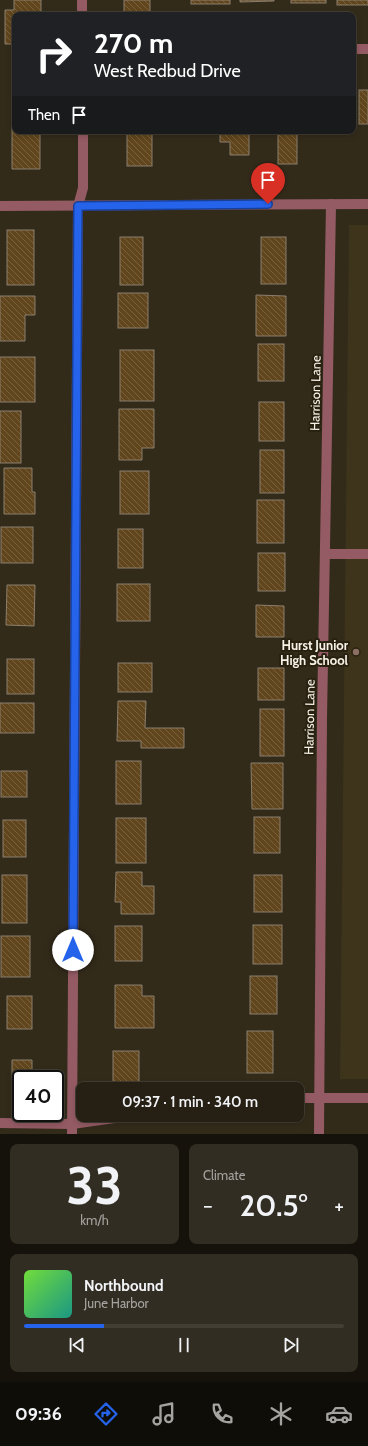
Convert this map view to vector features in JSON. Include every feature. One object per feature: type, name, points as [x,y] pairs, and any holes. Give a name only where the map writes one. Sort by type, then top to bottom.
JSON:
[{"type":"street","points":[[82,0],[82,12]]},
{"type":"street","points":[[356,49],[368,49]]},
{"type":"street","points":[[72,1129],[78,206],[83,188],[82,134]]},
{"type":"street","name":"Harrison Lane","points":[[320,1134],[322,718],[331,204]]},
{"type":"street","points":[[0,206],[368,204]]},
{"type":"street","points":[[325,554],[368,554]]},
{"type":"street","points":[[304,1098],[368,1098]]},
{"type":"street","points":[[0,1123],[72,1129],[104,1122]]},
{"type":"shaded area","name":"Hurst Junior High School","points":[[349,225],[368,225],[368,1079],[340,1079]]},
{"type":"building","points":[[14,0],[41,0],[41,12],[12,12],[12,44],[5,44],[5,10],[14,10]]},
{"type":"building","points":[[124,0],[150,0],[150,12],[124,12]]},
{"type":"building","points":[[191,0],[230,0],[230,4],[191,4]]},
{"type":"building","points":[[240,0],[274,0],[274,1],[240,2]]},
{"type":"building","points":[[291,0],[326,0],[326,3],[291,3]]},
{"type":"building","points":[[337,0],[368,0],[368,5],[337,5]]},
{"type":"building","points":[[359,90],[368,90],[368,124],[359,124]]},
{"type":"building","points":[[12,134],[40,134],[40,169],[12,169]]},
{"type":"building","points":[[127,134],[152,134],[152,166],[127,166]]},
{"type":"building","points":[[220,134],[249,134],[249,155],[230,155],[230,142],[220,142]]},
{"type":"building","points":[[278,134],[297,134],[297,164],[278,164]]},
{"type":"building","points":[[7,230],[34,230],[34,285],[7,285]]},
{"type":"building","points":[[120,237],[143,237],[143,285],[120,285]]},
{"type":"building","points":[[261,237],[286,237],[286,284],[261,284]]},
{"type":"building","points":[[118,293],[148,293],[148,328],[118,328]]},
{"type":"building","points":[[256,295],[286,296],[286,336],[256,336]]},
{"type":"building","points":[[0,296],[35,296],[35,315],[25,315],[25,341],[0,341]]},
{"type":"building","points":[[258,344],[284,344],[284,381],[258,381]]},
{"type":"building","points":[[120,350],[154,350],[154,401],[120,401]]},
{"type":"building","points":[[0,357],[35,357],[35,402],[0,402]]},
{"type":"building","points":[[259,402],[284,402],[284,441],[259,441]]},
{"type":"building","points":[[119,409],[154,409],[154,448],[142,448],[142,460],[119,460]]},
{"type":"building","points":[[0,411],[21,411],[21,463],[0,463]]},
{"type":"building","points":[[260,450],[284,450],[284,493],[260,493]]},
{"type":"building","points":[[4,468],[32,468],[32,492],[35,492],[35,514],[4,514]]},
{"type":"building","points":[[120,471],[149,471],[149,514],[120,514]]},
{"type":"building","points":[[257,500],[284,500],[284,543],[257,543]]},
{"type":"building","points":[[1,527],[33,527],[33,563],[1,563]]},
{"type":"building","points":[[118,529],[143,529],[143,568],[118,568]]},
{"type":"building","points":[[258,553],[285,553],[285,591],[258,591]]},
{"type":"building","points":[[117,584],[150,584],[150,621],[117,621]]},
{"type":"building","points":[[7,585],[35,585],[34,626],[6,625]]},
{"type":"building","points":[[256,605],[284,606],[284,637],[256,637]]},
{"type":"building","points":[[7,659],[34,659],[34,694],[7,694]]},
{"type":"building","points":[[118,663],[152,663],[152,692],[118,692]]},
{"type":"building","points":[[258,668],[284,668],[284,700],[258,700]]},
{"type":"building","points":[[118,701],[146,701],[145,728],[184,728],[184,748],[141,748],[141,741],[117,741]]},
{"type":"building","points":[[0,703],[34,703],[34,733],[0,733]]},
{"type":"building","points":[[260,709],[284,709],[284,756],[260,756]]},
{"type":"building","points":[[116,761],[141,761],[141,804],[116,804]]},
{"type":"building","points":[[251,763],[283,763],[283,809],[252,809]]},
{"type":"building","points":[[1,771],[27,771],[27,797],[1,797]]},
{"type":"building","points":[[254,817],[280,817],[280,853],[254,853]]},
{"type":"building","points":[[116,818],[146,818],[146,863],[116,863]]},
{"type":"building","points":[[3,820],[26,820],[26,857],[3,857]]},
{"type":"building","points":[[116,872],[142,872],[142,886],[154,886],[154,914],[121,914],[121,902],[115,902]]},
{"type":"building","points":[[2,875],[27,875],[27,923],[2,923]]},
{"type":"building","points":[[254,875],[282,875],[282,912],[254,912]]},
{"type":"building","points":[[253,925],[282,925],[282,964],[253,964]]},
{"type":"building","points":[[115,926],[142,926],[142,961],[115,961]]},
{"type":"building","points":[[1,936],[30,936],[30,977],[1,977]]},
{"type":"building","points":[[250,976],[277,976],[277,1014],[250,1014]]},
{"type":"building","points":[[115,985],[142,985],[142,996],[154,996],[154,1028],[115,1028]]},
{"type":"building","points":[[7,996],[32,996],[32,1029],[7,1029]]},
{"type":"building","points":[[247,1031],[273,1031],[273,1073],[247,1073]]},
{"type":"building","points":[[113,1051],[139,1051],[139,1082],[113,1082]]},
{"type":"building","points":[[12,1060],[32,1060],[32,1070],[12,1070]]},
{"type":"place","name":"Hurst Junior High School","points":[[356,652]]},
{"type":"route","points":[[73,950],[78,206],[268,204]]}]
